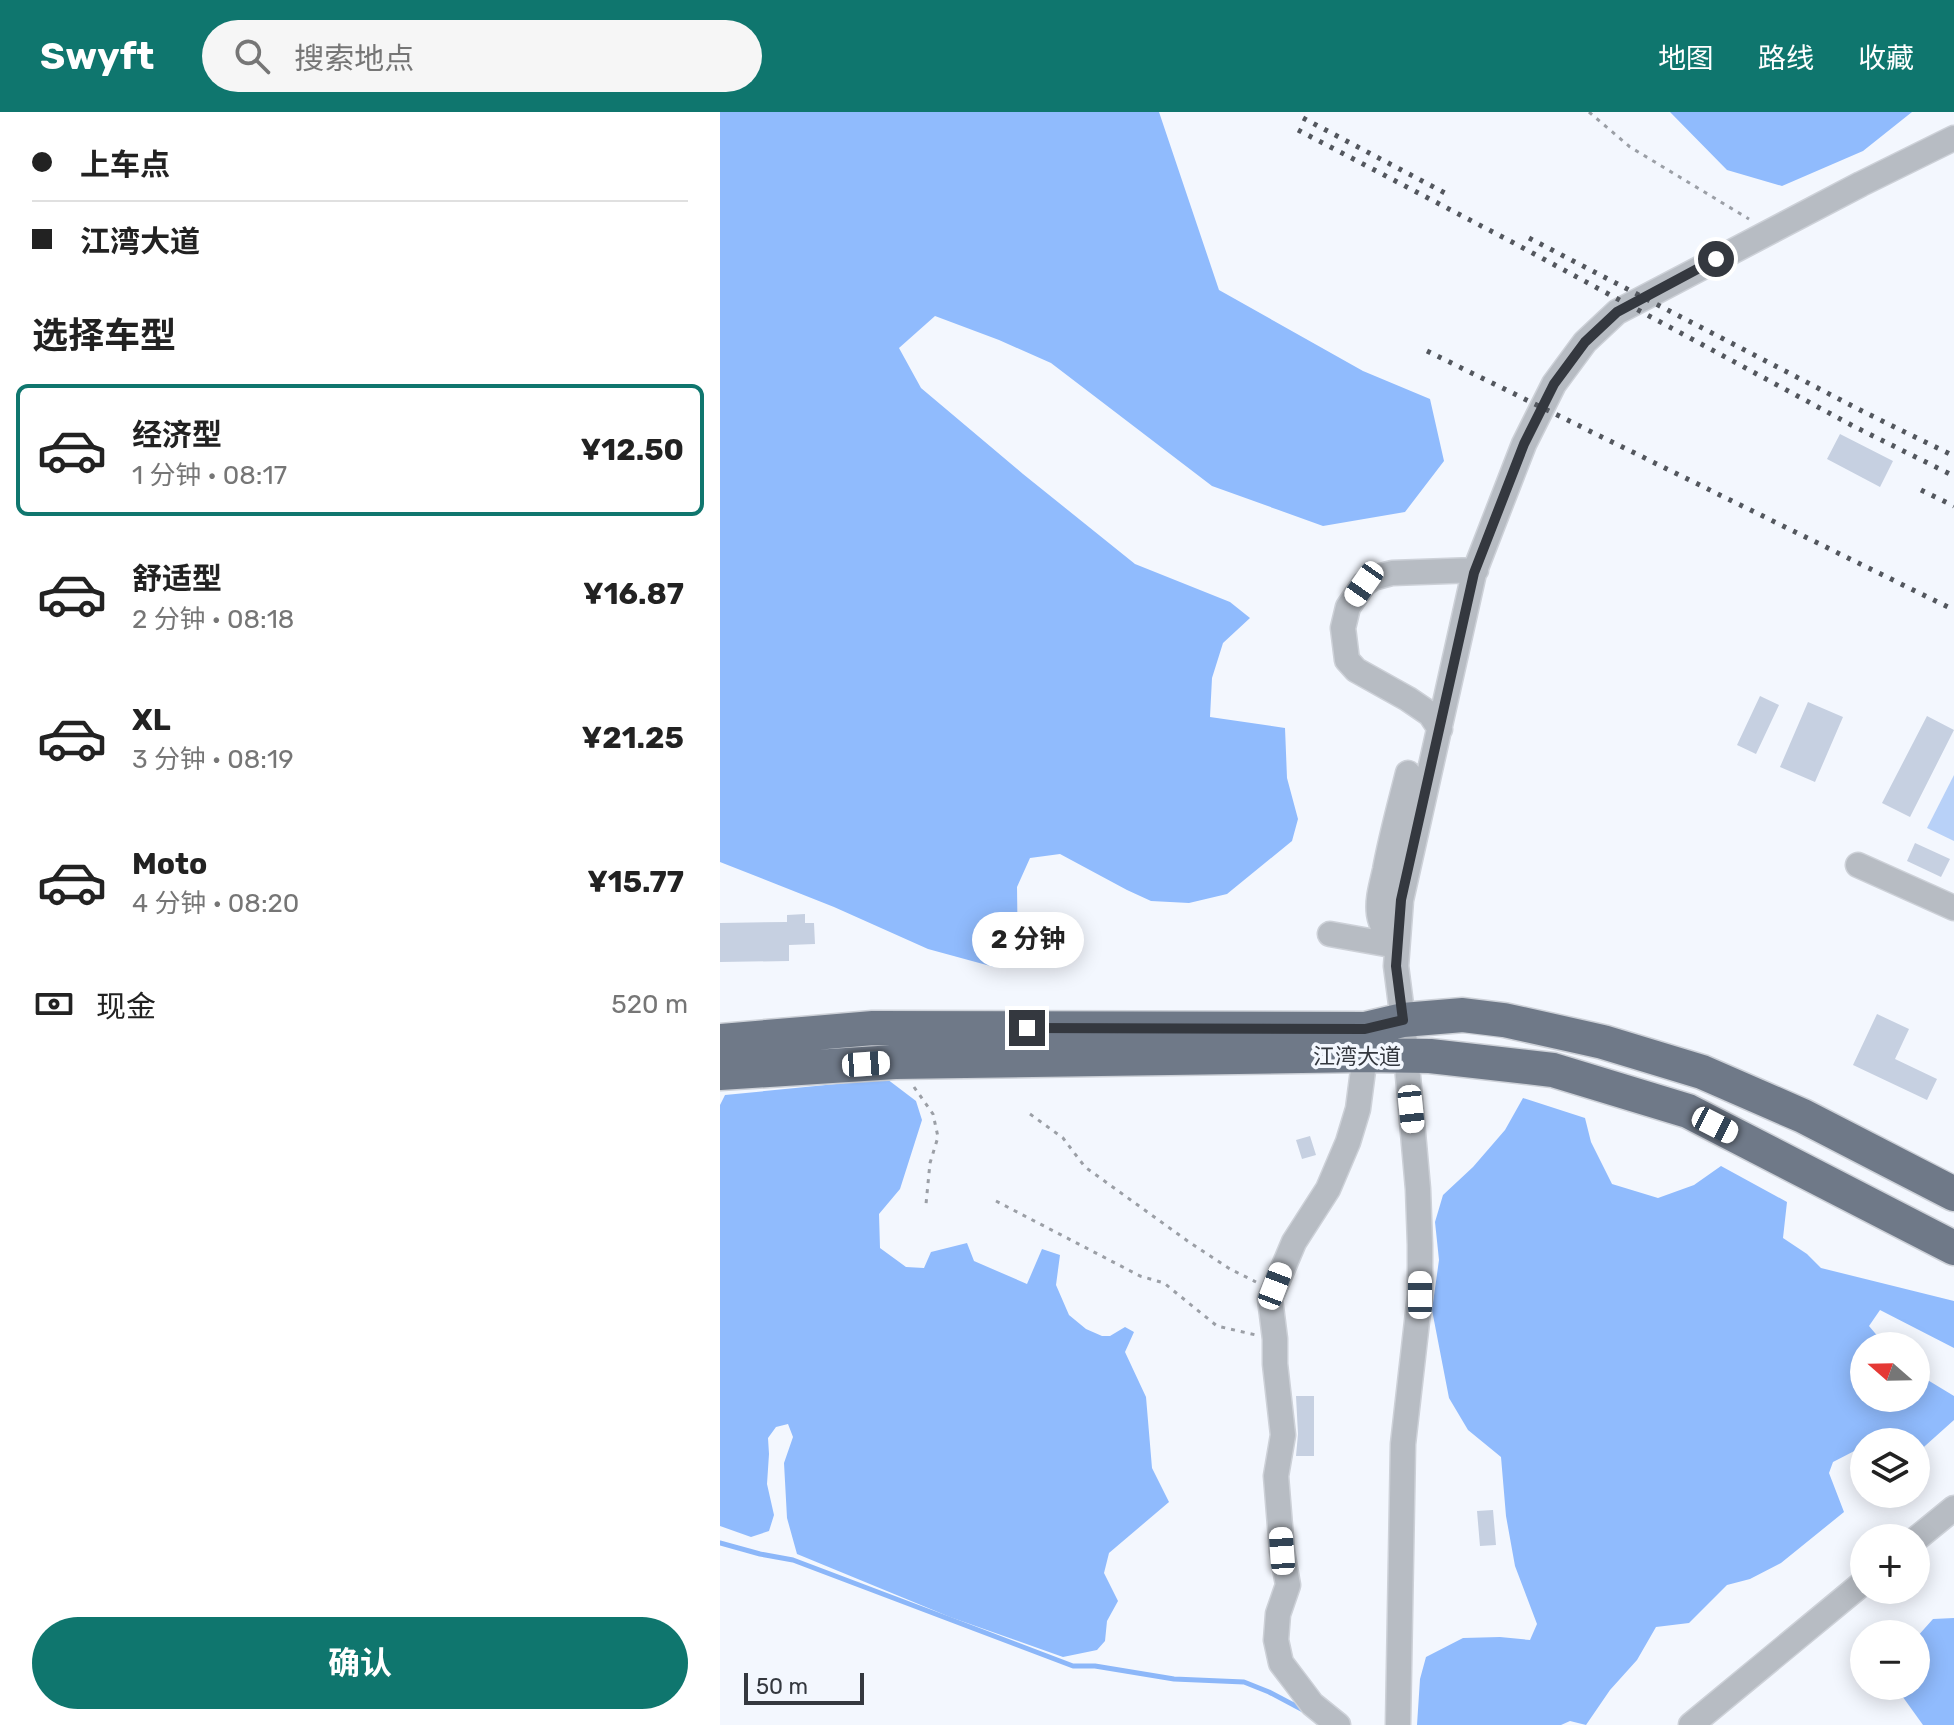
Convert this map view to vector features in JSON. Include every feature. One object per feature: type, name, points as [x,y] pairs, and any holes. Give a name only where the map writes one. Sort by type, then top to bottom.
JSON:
[{"type":"highway","name":"江湾大道","points":[[720,1041],[873,1028],[1365,1029],[1403,1020],[1463,1015],[1504,1020],[1603,1042],[1702,1072],[1803,1116],[1954,1194]]},
{"type":"highway","name":"江湾大道","points":[[720,1073],[895,1062],[1365,1055],[1430,1056],[1553,1070],[1688,1111],[1954,1248]]},
{"type":"street","points":[[1398,1725],[1403,1444],[1420,1295],[1418,1189],[1396,966],[1397,946],[1401,900],[1476,570],[1524,444],[1554,384],[1585,342],[1617,312],[1954,138]]},
{"type":"street","points":[[1440,729],[1430,714],[1356,670],[1347,660],[1343,628],[1348,607],[1364,584],[1373,578],[1392,573],[1476,570]]},
{"type":"street","points":[[1397,946],[1384,929],[1379,914],[1379,895],[1408,773]]},
{"type":"street","points":[[1858,865],[1954,908]]},
{"type":"street","points":[[1330,934],[1397,946]]},
{"type":"street","points":[[1338,1725],[1312,1704],[1281,1663],[1276,1640],[1278,1614],[1288,1585],[1276,1476],[1283,1435],[1270,1299],[1294,1242],[1328,1189],[1348,1142],[1358,1109],[1365,1055],[1403,1020]]},
{"type":"street","points":[[1930,1528],[1954,1508]]},
{"type":"street","points":[[1691,1725],[1850,1594]]},
{"type":"path","points":[[1589,112],[1630,147],[1769,231]]},
{"type":"path","points":[[895,1062],[933,1114],[938,1137],[930,1163],[926,1204]]},
{"type":"path","points":[[1030,1114],[1063,1138],[1085,1167],[1199,1249],[1273,1291]]},
{"type":"path","points":[[996,1201],[1140,1276],[1164,1283],[1217,1326],[1275,1339]]},
{"type":"shaded area","points":[[720,112],[1159,112],[1219,290],[1363,371],[1430,399],[1444,461],[1405,512],[1323,526],[1212,486],[1051,363],[999,340],[935,316],[899,348],[921,388],[1135,564],[1230,602],[1250,618],[1223,643],[1212,678],[1210,717],[1285,728],[1287,778],[1298,819],[1292,841],[1227,894],[1189,903],[1151,901],[1060,854],[1030,858],[1017,887],[1018,962],[994,967],[928,949],[834,907],[720,862]]},
{"type":"shaded area","points":[[1670,112],[1912,112],[1863,151],[1782,186],[1727,170]]},
{"type":"shaded area","points":[[1954,775],[1954,841],[1927,828]]},
{"type":"shaded area","points":[[887,1079],[916,1101],[922,1120],[900,1189],[879,1214],[880,1248],[906,1267],[924,1268],[931,1252],[967,1243],[974,1261],[1027,1284],[1042,1249],[1060,1255],[1056,1285],[1069,1315],[1086,1329],[1102,1336],[1110,1336],[1125,1327],[1134,1332],[1125,1352],[1146,1397],[1152,1468],[1169,1502],[1109,1553],[1104,1573],[1118,1601],[1107,1621],[1105,1641],[1097,1650],[1063,1657],[950,1617],[797,1554],[787,1518],[784,1463],[793,1437],[788,1424],[776,1427],[768,1438],[767,1484],[774,1515],[769,1531],[751,1537],[720,1526],[720,1105],[725,1095]]},
{"type":"shaded area","points":[[1523,1098],[1585,1118],[1591,1142],[1612,1184],[1658,1198],[1694,1185],[1721,1166],[1787,1202],[1783,1238],[1821,1268],[1954,1301],[1954,1348],[1930,1336],[1930,1332],[1923,1332],[1880,1310],[1869,1326],[1874,1332],[1850,1332],[1850,1412],[1930,1412],[1930,1381],[1954,1396],[1954,1420],[1930,1441],[1930,1428],[1850,1428],[1850,1453],[1833,1462],[1829,1473],[1844,1512],[1781,1563],[1750,1579],[1727,1585],[1689,1623],[1656,1627],[1637,1660],[1610,1690],[1586,1725],[1570,1721],[1561,1725],[1417,1725],[1420,1679],[1426,1657],[1463,1638],[1530,1640],[1537,1624],[1515,1566],[1506,1516],[1501,1457],[1468,1430],[1449,1398],[1432,1310],[1439,1260],[1435,1222],[1443,1195],[1505,1130]]},
{"type":"shaded area","points":[[1954,1618],[1954,1725],[1923,1725],[1905,1700],[1930,1700],[1930,1622],[1933,1619]]},
{"type":"building","points":[[1840,434],[1893,461],[1880,487],[1827,459]]},
{"type":"building","points":[[1760,696],[1779,705],[1756,754],[1737,745]]},
{"type":"building","points":[[1808,702],[1843,717],[1815,782],[1780,767]]},
{"type":"building","points":[[1927,716],[1954,730],[1910,817],[1882,803]]},
{"type":"building","points":[[1915,843],[1950,859],[1941,877],[1907,861]]},
{"type":"building","points":[[805,914],[805,923],[814,923],[815,944],[789,945],[789,961],[720,962],[720,923],[787,922],[787,915]]},
{"type":"building","points":[[1877,1014],[1909,1029],[1895,1059],[1937,1079],[1927,1100],[1853,1065]]},
{"type":"building","points":[[1310,1136],[1316,1155],[1302,1159],[1296,1140]]},
{"type":"building","points":[[1296,1396],[1314,1396],[1314,1456],[1296,1456]]},
{"type":"building","points":[[1493,1510],[1496,1545],[1480,1546],[1477,1511]]},
{"type":"waterway","points":[[720,1543],[793,1560],[1073,1666],[1095,1666],[1174,1679],[1244,1682],[1305,1711]]},
{"type":"railway","points":[[1303,118],[1445,193]]},
{"type":"railway","points":[[1298,130],[1855,427],[1954,476]]},
{"type":"railway","points":[[1529,238],[1954,456]]},
{"type":"railway","points":[[1427,351],[1954,610]]},
{"type":"railway","points":[[1921,490],[1954,506]]},
{"type":"route","points":[[1027,1028],[1365,1029],[1403,1020],[1396,966],[1401,900],[1474,573],[1524,444],[1554,384],[1585,342],[1617,312],[1716,259]]}]
